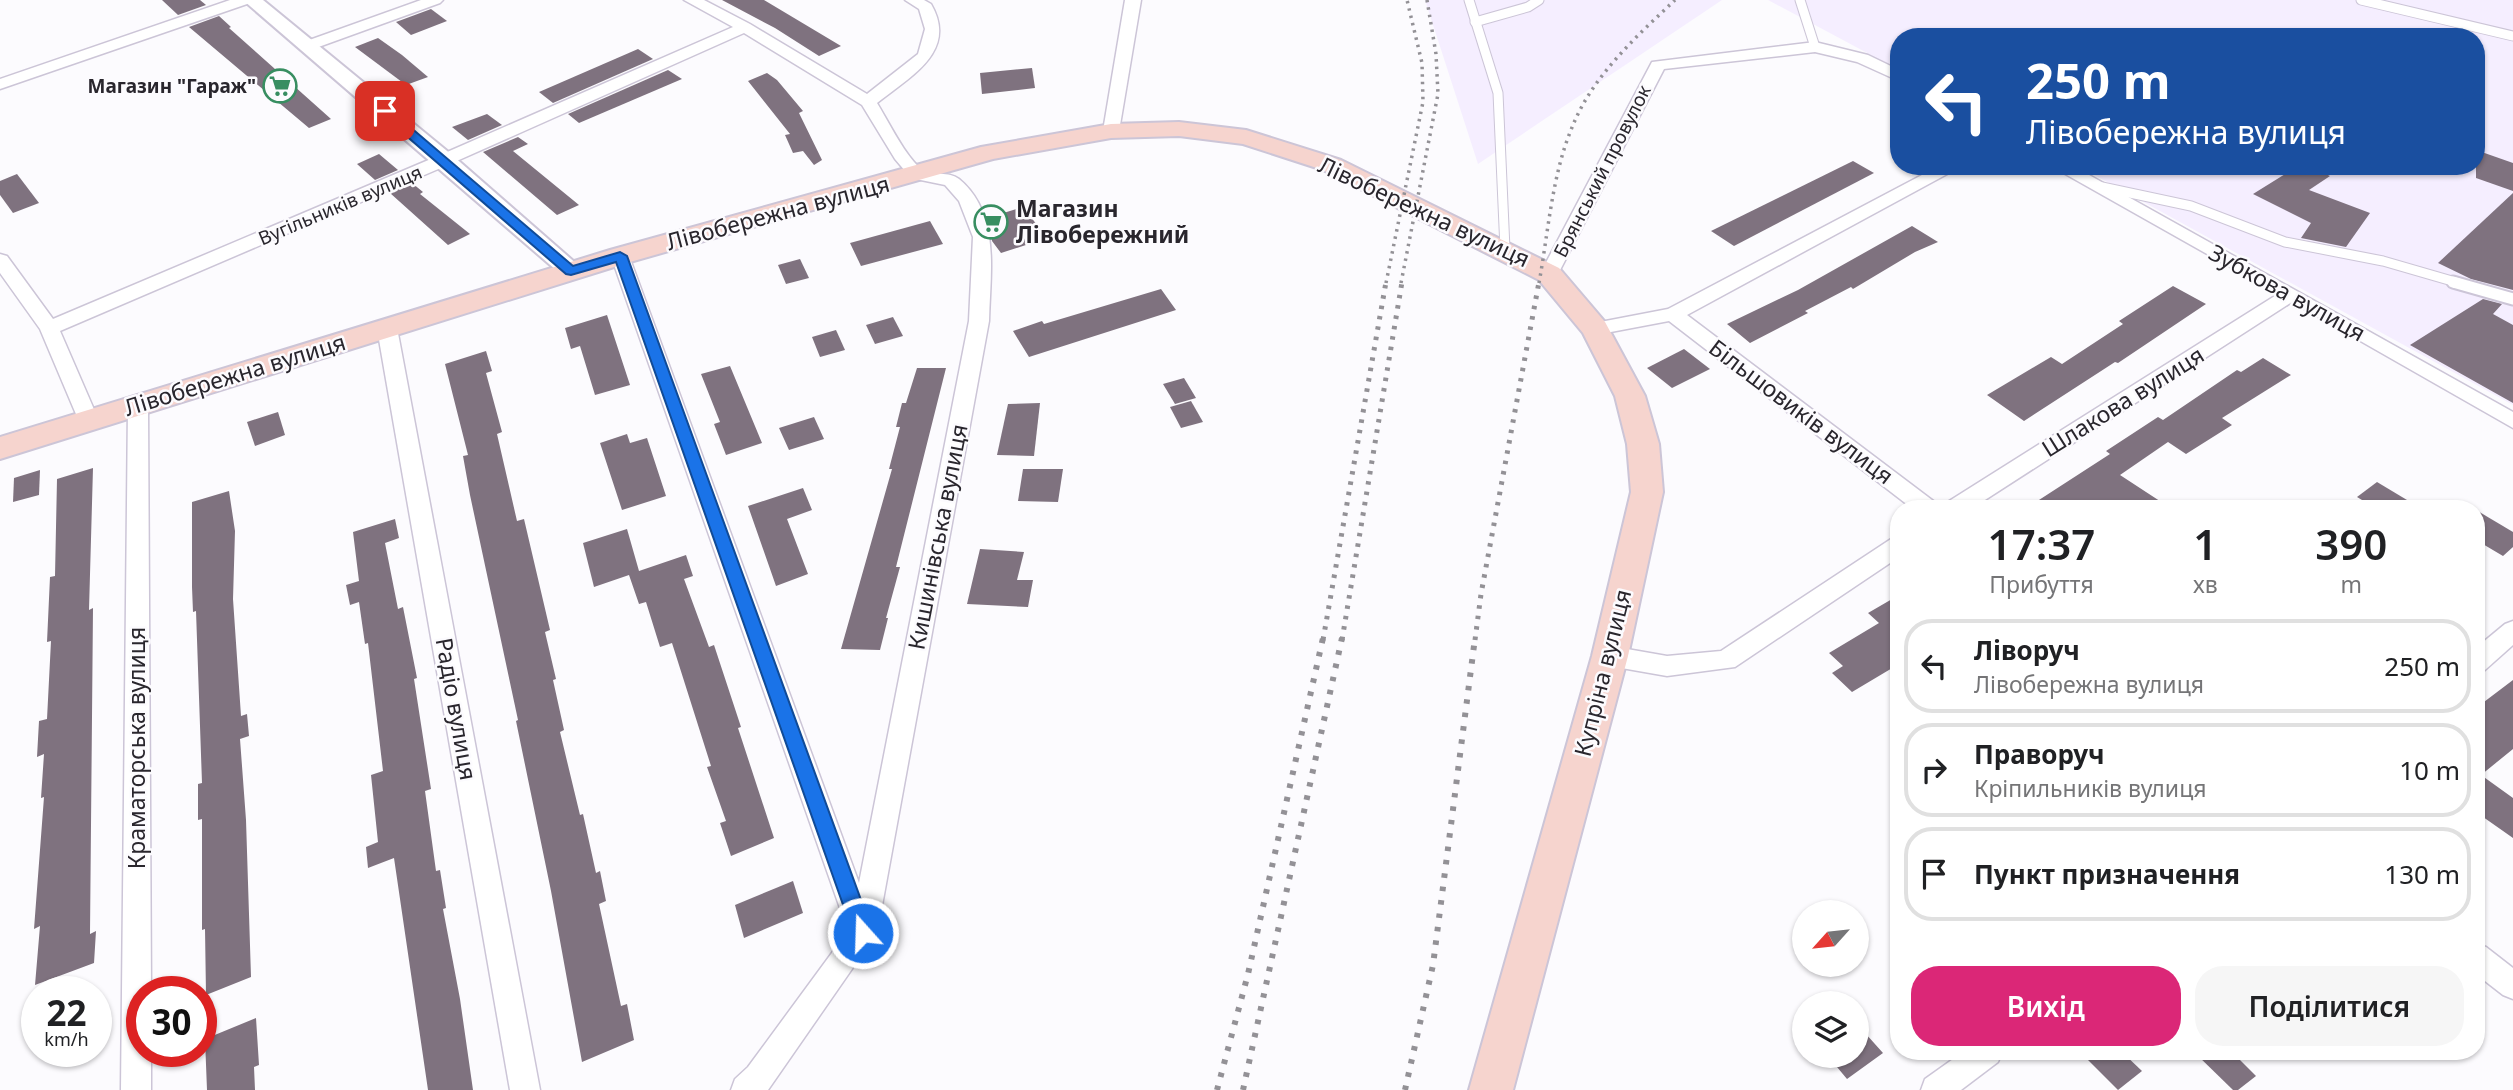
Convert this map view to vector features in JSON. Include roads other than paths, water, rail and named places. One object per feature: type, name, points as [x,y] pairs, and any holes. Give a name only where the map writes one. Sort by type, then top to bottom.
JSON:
[{"type":"main road","name":"Лівобережна вулиця","points":[[0,448],[620,256],[990,152],[1111,131],[1179,129],[1246,137],[1332,165],[1505,249],[1549,274]]},
{"type":"main road","name":"Купріна вулиця","points":[[1491,1090],[1610,656],[1647,492],[1643,444],[1630,396],[1595,329],[1549,274]]},
{"type":"street","points":[[0,84],[246,0]]},
{"type":"street","points":[[252,0],[444,160],[571,271]]},
{"type":"street","points":[[307,46],[435,0]]},
{"type":"street","points":[[692,0],[745,27],[868,102],[904,159],[918,174]]},
{"type":"street","points":[[1111,131],[1133,0]]},
{"type":"street","points":[[868,102],[925,56],[933,29],[924,2]]},
{"type":"street","name":"Вугільників вулиця","points":[[49,328],[444,160],[745,27]]},
{"type":"street","name":"Брянський провулок","points":[[1549,274],[1658,65],[1815,47],[1861,58],[1890,72]]},
{"type":"street","name":"Кишинівська вулиця","points":[[863,933],[979,321],[982,237],[967,200],[951,181],[918,174]]},
{"type":"street","points":[[1595,329],[1673,314],[1936,175]]},
{"type":"street","name":"Зубкова вулиця","points":[[2076,175],[2292,294],[2513,421]]},
{"type":"street","points":[[620,256],[863,933],[759,1078],[746,1090]]},
{"type":"street","points":[[0,260],[49,328],[88,421]]},
{"type":"street","name":"Шлакова вулиця","points":[[1968,500],[2292,294]]},
{"type":"street","name":"Більшовиків вулиця","points":[[1673,314],[1916,500]]},
{"type":"street","name":"Радіо вулиця","points":[[387,328],[525,1090]]},
{"type":"street","name":"Краматорська вулиця","points":[[136,1090],[138,405]]},
{"type":"street","points":[[1610,656],[1667,666],[1726,660],[1890,551]]},
{"type":"street","points":[[2485,655],[2513,631]]},
{"type":"street","points":[[2485,964],[2513,985]]},
{"type":"street","points":[[1936,1090],[1976,1060]]},
{"type":"lane","points":[[1469,0],[1498,93],[1505,249]]},
{"type":"lane","points":[[1475,22],[1528,7],[1539,0]]},
{"type":"lane","points":[[1800,0],[1815,47]]},
{"type":"lane","points":[[2361,0],[2479,28]]},
{"type":"lane","points":[[2485,29],[2513,36]]},
{"type":"lane","points":[[2095,186],[2190,206],[2285,242],[2383,261],[2513,299]]},
{"type":"railway","points":[[1386,283],[1423,102],[1422,63],[1407,0]]},
{"type":"railway","points":[[1401,283],[1438,94],[1436,54],[1427,0]]},
{"type":"railway","points":[[1539,283],[1559,166],[1580,111],[1616,59],[1675,0]]},
{"type":"railway","points":[[1323,640],[1386,282]]},
{"type":"railway","points":[[1342,640],[1402,282]]},
{"type":"railway","points":[[1475,640],[1481,594],[1539,282]]},
{"type":"railway","points":[[1217,1090],[1248,974],[1323,638]]},
{"type":"railway","points":[[1243,1090],[1342,638]]},
{"type":"railway","points":[[1405,1090],[1433,965],[1475,638]]},
{"type":"place","name":"Магазин \"Гараж\"","points":[[280,86]]},
{"type":"place","name":"Магазин Лівобережний","points":[[991,222]]}]
